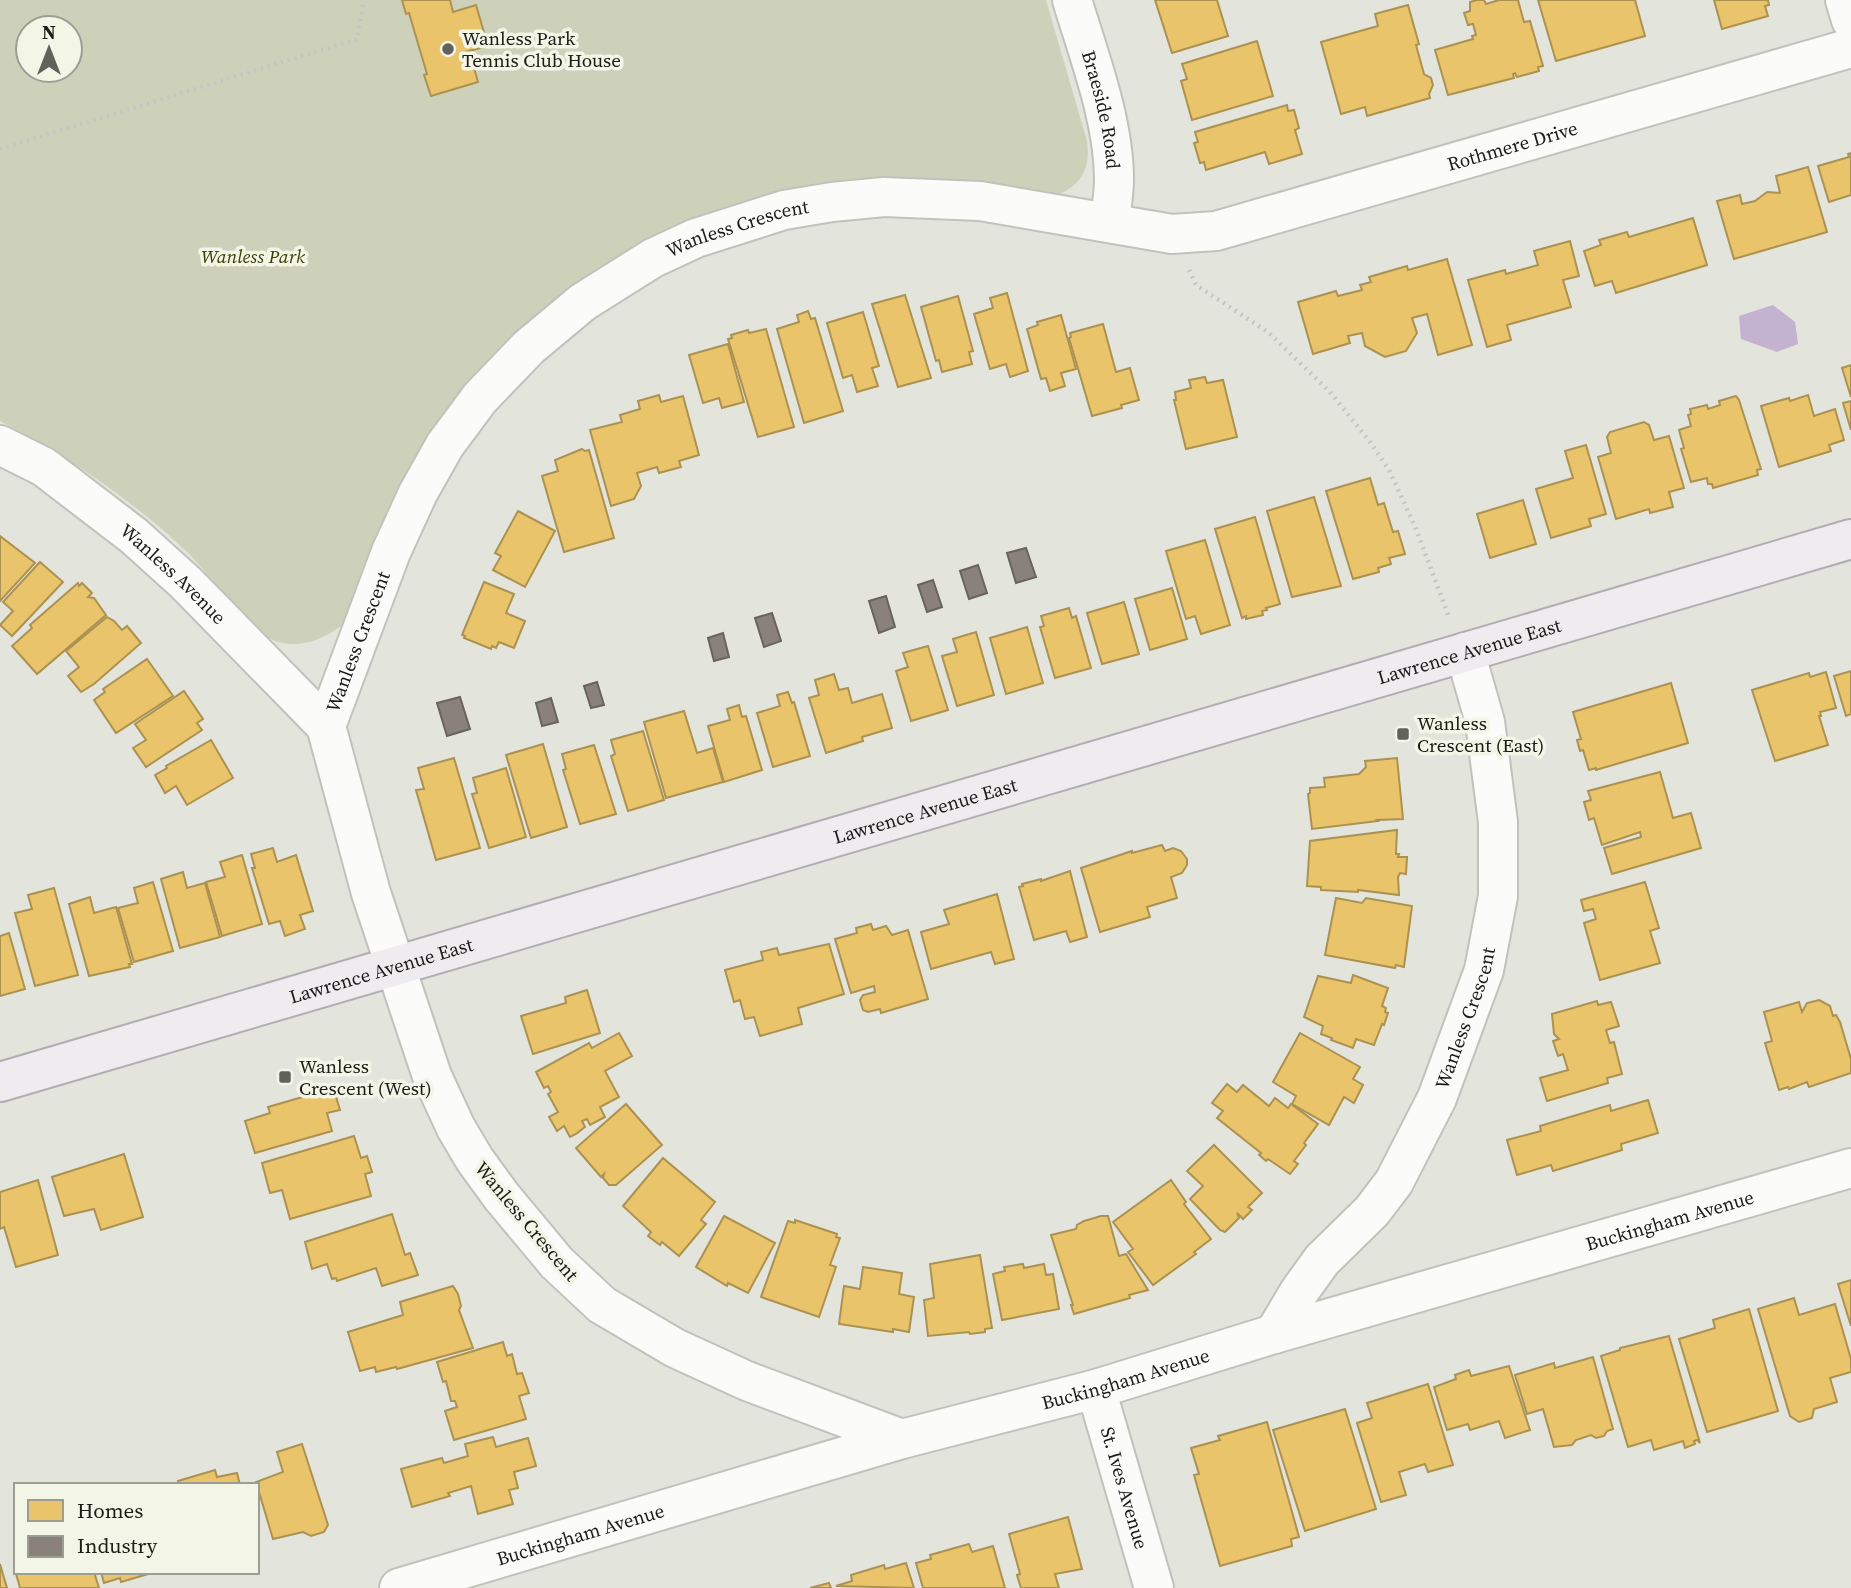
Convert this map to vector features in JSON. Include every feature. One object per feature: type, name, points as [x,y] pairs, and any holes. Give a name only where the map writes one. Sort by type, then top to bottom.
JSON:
[{"type":"main road","name":"Lawrence Avenue East","points":[[0,1082],[1851,539]]},
{"type":"street","name":"Braeside Road","points":[[1073,0],[1109,136],[1114,179],[1110,223]]},
{"type":"street","points":[[1845,0],[1851,20]]},
{"type":"street","name":"Rothmere Drive","points":[[1172,234],[1216,231],[1249,222],[1851,48]]},
{"type":"street","name":"Wanless Crescent","points":[[902,1439],[747,1381],[676,1348],[602,1305],[557,1263],[502,1198],[456,1128],[432,1076],[371,893],[326,726],[391,552],[445,445],[480,398],[529,347],[583,302],[653,258],[696,238],[784,211],[832,202],[884,197],[980,201],[1172,234]]},
{"type":"street","name":"Wanless Avenue","points":[[0,445],[44,467],[134,536],[195,593],[326,726]]},
{"type":"street","name":"Wanless Crescent","points":[[1274,1334],[1298,1292],[1322,1260],[1372,1211],[1394,1182],[1437,1098],[1484,970],[1497,896],[1498,822],[1485,722],[1465,652]]},
{"type":"street","name":"Buckingham Avenue","points":[[399,1588],[902,1439],[1096,1388],[1851,1168]]},
{"type":"street","name":"St. Ives Avenue","points":[[1096,1388],[1154,1588]]},
{"type":"path","points":[[0,149],[357,39],[364,0]]},
{"type":"path","points":[[1172,234],[1196,285],[1268,332],[1330,392],[1390,470],[1416,529],[1444,607],[1465,652]]},
{"type":"green space","name":"Wanless Park","points":[[0,0],[1046,0],[1087,141],[1087,160],[1078,182],[1055,196],[900,184],[563,302],[347,622],[315,640],[288,644],[267,637],[243,616],[187,552],[166,533],[122,497],[50,449],[0,421]]},
{"type":"shaded area","points":[[1773,305],[1795,322],[1798,344],[1777,352],[1741,339],[1739,316]]},
{"type":"building: Homes","name":"Wanless Park Tennis Club House","points":[[402,0],[450,0],[453,12],[476,5],[488,46],[465,52],[469,62],[472,61],[478,82],[431,96],[409,13],[406,14]]},
{"type":"building: Homes","points":[[1155,0],[1217,0],[1228,36],[1172,53]]},
{"type":"building: Homes","points":[[1484,0],[1486,4],[1499,0],[1518,0],[1524,22],[1530,21],[1543,66],[1538,67],[1539,71],[1517,77],[1515,73],[1514,78],[1448,95],[1435,50],[1473,39],[1472,36],[1476,35],[1473,24],[1468,25],[1464,13],[1470,11],[1470,2]]},
{"type":"building: Homes","points":[[1538,0],[1635,0],[1645,36],[1556,61]]},
{"type":"building: Homes","points":[[1714,0],[1768,0],[1769,5],[1765,6],[1768,16],[1722,29]]},
{"type":"building: Homes","points":[[1408,5],[1424,74],[1431,78],[1433,85],[1430,98],[1367,116],[1365,107],[1341,114],[1321,42],[1378,26],[1375,14]]},
{"type":"building: Homes","points":[[1257,41],[1273,96],[1192,120],[1181,81],[1187,79],[1182,64]]},
{"type":"building: Homes","points":[[1287,105],[1288,111],[1294,110],[1299,128],[1295,130],[1302,154],[1269,164],[1265,152],[1206,170],[1204,162],[1200,163],[1194,143],[1198,142],[1195,132]]},
{"type":"building: Homes","points":[[1851,153],[1851,195],[1829,202],[1818,166],[1849,157],[1848,154]]},
{"type":"building: Homes","points":[[1808,167],[1827,232],[1734,259],[1717,201],[1740,195],[1742,204],[1755,201],[1767,192],[1780,193],[1776,176]]},
{"type":"building: Homes","points":[[1693,218],[1707,265],[1616,293],[1612,281],[1595,286],[1584,251],[1601,245],[1599,240],[1627,232],[1629,237]]},
{"type":"building: Homes","points":[[1570,241],[1579,276],[1563,280],[1571,307],[1507,325],[1511,340],[1487,347],[1468,280],[1538,265],[1534,251]]},
{"type":"building: Homes","points":[[1447,259],[1472,345],[1438,355],[1427,314],[1412,318],[1417,333],[1406,351],[1385,357],[1365,346],[1362,333],[1348,336],[1350,343],[1313,354],[1298,302],[1336,291],[1338,296],[1362,290],[1360,285],[1371,282],[1369,277],[1407,266],[1408,270]]},
{"type":"building: Homes","points":[[1007,293],[1028,371],[1010,377],[1006,364],[990,369],[974,314],[993,308],[990,298]]},
{"type":"building: Homes","points":[[905,295],[931,378],[898,387],[872,304]]},
{"type":"building: Homes","points":[[958,296],[973,351],[969,352],[972,364],[942,372],[939,360],[936,361],[921,307]]},
{"type":"building: Homes","points":[[808,311],[811,319],[815,318],[843,411],[804,423],[777,329],[799,322],[797,315]]},
{"type":"building: Homes","points":[[863,312],[879,366],[872,368],[878,386],[857,392],[852,375],[843,378],[827,323]]},
{"type":"building: Homes","points":[[1061,315],[1076,369],[1061,373],[1065,386],[1050,391],[1046,378],[1041,379],[1027,329],[1038,325],[1037,322]]},
{"type":"building: Homes","points":[[1103,324],[1116,372],[1130,368],[1139,400],[1092,416],[1069,338],[1070,333]]},
{"type":"building: Homes","points":[[766,329],[794,427],[758,437],[728,339],[732,338],[731,335],[748,330],[749,333]]},
{"type":"building: Homes","points":[[728,344],[744,402],[722,408],[719,398],[703,403],[689,355]]},
{"type":"building: Homes","points":[[1851,365],[1851,397],[1842,368]]},
{"type":"building: Homes","points":[[1205,377],[1207,383],[1223,380],[1237,437],[1186,449],[1174,400],[1175,392],[1191,388],[1189,380]]},
{"type":"building: Homes","points":[[659,395],[661,402],[683,396],[699,455],[679,461],[681,467],[659,473],[657,467],[637,473],[641,486],[634,499],[611,506],[590,430],[622,422],[620,415],[640,409],[638,401]]},
{"type":"building: Homes","points":[[1808,395],[1814,416],[1835,409],[1844,440],[1829,445],[1831,451],[1779,467],[1761,406]]},
{"type":"building: Homes","points":[[1736,396],[1761,469],[1757,470],[1758,475],[1713,488],[1712,484],[1708,484],[1707,478],[1691,482],[1681,449],[1684,448],[1679,430],[1691,426],[1688,415],[1691,414],[1690,409],[1707,405],[1708,409],[1720,405],[1719,401]]},
{"type":"building: Homes","points":[[1851,401],[1851,430],[1843,403]]},
{"type":"building: Homes","points":[[1644,422],[1649,425],[1654,440],[1669,436],[1684,488],[1669,492],[1673,507],[1650,513],[1649,509],[1616,519],[1598,457],[1611,453],[1607,437],[1610,432]]},
{"type":"building: Homes","points":[[1586,445],[1606,514],[1589,519],[1591,526],[1551,538],[1536,489],[1573,478],[1565,451]]},
{"type":"building: Homes","points":[[582,449],[589,450],[614,538],[564,552],[542,476],[558,471],[555,460]]},
{"type":"building: Homes","points":[[1370,478],[1378,505],[1384,503],[1393,532],[1398,531],[1405,554],[1389,558],[1391,564],[1378,568],[1379,572],[1353,579],[1326,491]]},
{"type":"building: Homes","points":[[1314,497],[1341,586],[1292,597],[1267,511]]},
{"type":"building: Homes","points":[[1523,500],[1536,544],[1490,558],[1477,514]]},
{"type":"building: Homes","points":[[518,511],[555,531],[525,587],[493,570],[501,556],[495,553]]},
{"type":"building: Homes","points":[[1255,517],[1280,604],[1266,608],[1267,610],[1262,611],[1263,615],[1246,619],[1246,616],[1242,618],[1215,529]]},
{"type":"building: Homes","points":[[0,536],[35,563],[0,601]]},
{"type":"building: Homes","points":[[1205,540],[1230,625],[1201,634],[1195,616],[1186,619],[1166,551]]},
{"type":"building: Homes","points":[[40,562],[63,582],[12,636],[0,625],[13,611],[3,602]]},
{"type":"building: Homes","points":[[484,582],[514,594],[506,613],[525,621],[514,648],[499,642],[496,648],[492,646],[491,649],[462,635]]},
{"type":"building: Homes","points":[[78,583],[79,586],[82,583],[92,593],[88,597],[94,598],[106,615],[37,674],[12,646],[32,628],[30,625]]},
{"type":"building: Homes","points":[[1172,588],[1187,639],[1150,650],[1135,599]]},
{"type":"building: Homes","points":[[1124,602],[1139,654],[1102,664],[1087,613]]},
{"type":"building: Homes","points":[[1069,608],[1072,618],[1076,616],[1091,668],[1055,678],[1040,627],[1044,626],[1041,616]]},
{"type":"building: Homes","points":[[107,617],[122,630],[127,626],[141,643],[81,692],[68,676],[79,667],[66,651]]},
{"type":"building: Homes","points":[[1027,627],[1043,683],[1006,694],[990,638]]},
{"type":"building: Homes","points":[[976,632],[994,695],[957,706],[942,656],[957,652],[953,639]]},
{"type":"building: Homes","points":[[928,646],[948,710],[911,721],[896,671],[908,667],[903,653]]},
{"type":"building: Homes","points":[[147,659],[173,696],[116,733],[94,700],[105,692],[103,689]]},
{"type":"building: Homes","points":[[1851,671],[1851,714],[1846,716],[1834,676]]},
{"type":"building: Homes","points":[[1826,672],[1836,708],[1820,712],[1819,716],[1828,745],[1775,761],[1752,690],[1809,673],[1810,677]]},
{"type":"building: Homes","points":[[834,674],[839,690],[848,688],[852,703],[882,694],[892,728],[862,737],[863,741],[826,753],[809,698],[819,695],[815,680]]},
{"type":"building: Homes","points":[[1671,683],[1688,743],[1589,770],[1583,750],[1580,751],[1577,740],[1581,739],[1573,712]]},
{"type":"building: Homes","points":[[184,691],[203,719],[197,723],[202,730],[146,767],[133,748],[146,740],[135,724]]},
{"type":"building: Homes","points":[[788,692],[792,703],[794,702],[810,756],[773,767],[757,713],[780,706],[777,695]]},
{"type":"building: Homes","points":[[739,705],[742,717],[746,716],[762,770],[724,782],[708,726],[730,720],[727,709]]},
{"type":"building: Homes","points":[[684,711],[697,753],[713,748],[723,782],[666,798],[644,722]]},
{"type":"building: Homes","points":[[643,731],[664,800],[628,811],[611,756],[615,754],[611,740]]},
{"type":"building: Homes","points":[[211,740],[233,778],[187,805],[176,786],[165,793],[155,775]]},
{"type":"building: Homes","points":[[543,744],[567,827],[531,838],[506,755]]},
{"type":"building: Homes","points":[[594,745],[616,814],[580,824],[563,770],[566,769],[562,754]]},
{"type":"building: Homes","points":[[454,758],[480,848],[436,860],[416,790],[424,789],[418,768]]},
{"type":"building: Homes","points":[[1397,758],[1403,819],[1312,829],[1308,794],[1310,788],[1325,787],[1324,778],[1359,774],[1366,767],[1365,761]]},
{"type":"building: Homes","points":[[506,768],[526,837],[489,848],[472,794],[477,793],[473,778]]},
{"type":"building: Homes","points":[[1660,772],[1673,818],[1691,813],[1701,848],[1612,874],[1604,848],[1641,837],[1640,832],[1602,845],[1594,818],[1589,820],[1584,802],[1591,800],[1588,791]]},
{"type":"building: Homes","points":[[1397,830],[1396,854],[1399,854],[1398,857],[1407,857],[1406,874],[1400,873],[1398,877],[1399,895],[1358,890],[1321,890],[1321,887],[1307,886],[1310,841]]},
{"type":"building: Homes","points":[[1162,845],[1165,851],[1173,848],[1181,851],[1187,859],[1182,873],[1171,877],[1177,898],[1147,907],[1150,917],[1100,932],[1081,868],[1132,851]]},
{"type":"building: Homes","points":[[273,848],[277,862],[296,855],[313,911],[300,915],[305,929],[285,936],[280,921],[269,924],[252,868],[255,868],[251,854]]},
{"type":"building: Homes","points":[[242,855],[262,924],[222,936],[206,882],[225,877],[220,862]]},
{"type":"building: Homes","points":[[1070,871],[1087,937],[1070,942],[1066,931],[1034,940],[1019,887]]},
{"type":"building: Homes","points":[[183,872],[187,888],[205,883],[220,937],[180,948],[161,879]]},
{"type":"building: Homes","points":[[153,882],[173,951],[134,962],[118,908],[138,903],[134,888]]},
{"type":"building: Homes","points":[[1645,882],[1659,928],[1650,931],[1660,963],[1600,980],[1584,923],[1596,919],[1593,909],[1584,911],[1581,900]]},
{"type":"building: Homes","points":[[54,888],[78,975],[35,986],[15,913],[32,909],[28,895]]},
{"type":"building: Homes","points":[[997,894],[1014,959],[995,964],[991,952],[931,969],[921,932],[949,924],[944,910]]},
{"type":"building: Homes","points":[[90,897],[94,913],[116,907],[132,964],[129,964],[130,967],[89,976],[69,904]]},
{"type":"building: Homes","points":[[1336,898],[1362,903],[1366,898],[1412,906],[1404,967],[1396,965],[1395,968],[1325,955]]},
{"type":"building: Homes","points":[[871,924],[873,930],[886,926],[892,935],[908,930],[928,999],[881,1013],[880,1009],[868,1012],[863,1010],[860,1000],[863,995],[875,992],[874,986],[851,993],[835,939],[857,933],[856,928]]},
{"type":"building: Homes","points":[[9,933],[25,989],[0,996],[0,936]]},
{"type":"building: Homes","points":[[829,944],[844,994],[798,1008],[802,1024],[760,1036],[754,1017],[745,1019],[740,1000],[734,1002],[725,970],[763,960],[761,952],[777,948],[779,955]]},
{"type":"building: Homes","points":[[1353,975],[1388,988],[1382,1006],[1388,1013],[1374,1045],[1356,1039],[1353,1048],[1331,1040],[1332,1038],[1321,1034],[1323,1026],[1304,1017],[1318,976],[1351,983]]},
{"type":"building: Homes","points":[[587,990],[600,1033],[533,1054],[521,1016],[566,1003],[565,997]]},
{"type":"building: Homes","points":[[1819,1000],[1830,1006],[1833,1016],[1836,1015],[1840,1022],[1851,1059],[1851,1073],[1809,1087],[1807,1082],[1779,1090],[1765,1043],[1772,1041],[1764,1012],[1799,1002],[1802,1012],[1807,1003]]},
{"type":"building: Homes","points":[[1597,1001],[1598,1005],[1611,1002],[1619,1026],[1606,1030],[1610,1043],[1614,1042],[1622,1074],[1607,1078],[1608,1083],[1547,1101],[1540,1078],[1568,1070],[1563,1054],[1558,1056],[1553,1041],[1559,1039],[1554,1034],[1552,1014]]},
{"type":"building: Homes","points":[[619,1033],[632,1056],[605,1071],[619,1097],[600,1107],[605,1117],[590,1125],[587,1119],[582,1121],[585,1127],[576,1134],[570,1137],[564,1126],[557,1131],[549,1117],[558,1112],[548,1094],[551,1092],[548,1086],[544,1088],[536,1072],[589,1043],[592,1048]]},
{"type":"building: Homes","points":[[1300,1033],[1360,1067],[1353,1079],[1363,1085],[1354,1103],[1344,1097],[1329,1125],[1292,1104],[1296,1096],[1273,1082]]},
{"type":"building: Homes","points":[[1227,1084],[1237,1092],[1243,1085],[1269,1106],[1275,1098],[1288,1108],[1291,1104],[1318,1124],[1304,1143],[1306,1145],[1294,1161],[1298,1164],[1290,1174],[1268,1159],[1266,1161],[1259,1155],[1261,1153],[1217,1118],[1223,1111],[1212,1103]]},
{"type":"building: Homes","points":[[334,1090],[340,1110],[327,1113],[332,1131],[255,1153],[245,1121],[270,1113],[268,1107]]},
{"type":"building: Homes","points":[[1648,1100],[1658,1133],[1621,1144],[1622,1150],[1553,1171],[1551,1165],[1517,1175],[1507,1140],[1541,1131],[1540,1126],[1610,1105],[1611,1111]]},
{"type":"building: Homes","points":[[626,1104],[662,1145],[616,1185],[609,1185],[603,1178],[604,1174],[601,1177],[576,1148]]},
{"type":"building: Homes","points":[[354,1136],[361,1158],[367,1156],[372,1172],[365,1174],[371,1196],[290,1219],[282,1190],[270,1193],[262,1163]]},
{"type":"building: Homes","points":[[1214,1145],[1262,1193],[1248,1207],[1252,1210],[1243,1219],[1237,1213],[1239,1218],[1225,1232],[1190,1199],[1203,1186],[1187,1171]]},
{"type":"building: Homes","points":[[124,1154],[143,1217],[101,1230],[94,1209],[64,1216],[52,1177]]},
{"type":"building: Homes","points":[[663,1158],[715,1202],[701,1220],[706,1224],[679,1256],[662,1242],[660,1245],[648,1236],[651,1232],[623,1206]]},
{"type":"building: Homes","points":[[38,1180],[58,1255],[16,1267],[4,1227],[0,1229],[0,1192]]},
{"type":"building: Homes","points":[[1171,1180],[1186,1202],[1184,1204],[1211,1239],[1194,1252],[1196,1254],[1153,1285],[1128,1252],[1133,1249],[1113,1222]]},
{"type":"building: Homes","points":[[392,1214],[405,1255],[410,1253],[418,1275],[382,1286],[376,1268],[337,1281],[336,1278],[332,1279],[327,1264],[312,1269],[305,1242]]},
{"type":"building: Homes","points":[[724,1216],[775,1243],[748,1293],[728,1283],[727,1286],[696,1267]]},
{"type":"building: Homes","points":[[1108,1216],[1119,1256],[1126,1254],[1148,1290],[1074,1314],[1051,1235],[1076,1229],[1077,1225],[1084,1221]]},
{"type":"building: Homes","points":[[795,1220],[837,1234],[836,1237],[840,1238],[830,1265],[836,1267],[819,1317],[761,1297],[788,1221],[795,1223]]},
{"type":"building: Homes","points":[[980,1255],[992,1328],[970,1334],[928,1336],[924,1300],[934,1298],[930,1264]]},
{"type":"building: Homes","points":[[1023,1264],[1024,1268],[1044,1264],[1046,1275],[1053,1274],[1059,1309],[1002,1320],[993,1274],[1005,1271],[1004,1267]]},
{"type":"building: Homes","points":[[863,1267],[902,1273],[899,1294],[914,1297],[909,1332],[839,1324],[844,1286],[860,1289]]},
{"type":"building: Homes","points":[[1851,1280],[1851,1326],[1838,1284]]},
{"type":"building: Homes","points":[[453,1286],[458,1294],[461,1306],[459,1310],[473,1348],[397,1369],[396,1367],[376,1372],[375,1367],[360,1371],[348,1332],[403,1315],[400,1302]]},
{"type":"building: Homes","points":[[1794,1298],[1799,1315],[1835,1304],[1851,1359],[1851,1372],[1830,1378],[1837,1402],[1814,1409],[1812,1418],[1799,1422],[1790,1416],[1758,1309]]},
{"type":"building: Homes","points":[[1749,1309],[1778,1411],[1707,1432],[1679,1339],[1715,1328],[1713,1320]]},
{"type":"building: Homes","points":[[1669,1336],[1700,1443],[1694,1441],[1695,1444],[1685,1448],[1683,1441],[1654,1450],[1651,1440],[1628,1447],[1601,1356],[1620,1348]]},
{"type":"building: Homes","points":[[503,1342],[507,1356],[512,1354],[517,1374],[522,1373],[529,1393],[519,1396],[526,1419],[454,1440],[445,1411],[457,1407],[455,1401],[451,1401],[437,1362]]},
{"type":"building: Homes","points":[[1593,1357],[1613,1429],[1607,1431],[1604,1436],[1596,1438],[1591,1435],[1576,1440],[1572,1445],[1554,1447],[1543,1409],[1527,1414],[1515,1375],[1554,1363],[1555,1368]]},
{"type":"building: Homes","points":[[1509,1366],[1530,1430],[1505,1438],[1499,1421],[1470,1430],[1468,1424],[1447,1430],[1434,1387],[1456,1379],[1455,1375],[1469,1370],[1471,1376]]},
{"type":"building: Homes","points":[[1428,1384],[1453,1465],[1428,1472],[1425,1464],[1399,1472],[1406,1495],[1381,1502],[1357,1423],[1372,1418],[1367,1403]]},
{"type":"building: Homes","points":[[1345,1409],[1376,1509],[1305,1531],[1273,1430]]},
{"type":"building: Homes","points":[[1267,1422],[1299,1537],[1291,1539],[1292,1546],[1220,1566],[1194,1475],[1199,1474],[1191,1448],[1220,1440],[1218,1436]]},
{"type":"building: Homes","points":[[493,1437],[496,1447],[528,1438],[536,1466],[514,1472],[518,1488],[509,1490],[513,1504],[478,1514],[471,1486],[448,1493],[450,1496],[412,1507],[401,1469],[442,1458],[444,1463],[468,1456],[465,1444]]},
{"type":"building: Homes","points":[[302,1444],[328,1525],[324,1532],[311,1536],[303,1532],[273,1539],[259,1492],[259,1483],[256,1482],[283,1472],[277,1452]]},
{"type":"building: Homes","points":[[215,1470],[217,1477],[237,1473],[240,1483],[178,1483]]},
{"type":"building: Homes","points":[[1068,1517],[1082,1569],[1055,1574],[1059,1588],[1021,1588],[1009,1534]]},
{"type":"building: Homes","points":[[969,1544],[972,1552],[993,1546],[1005,1588],[923,1588],[916,1563],[931,1559],[930,1555]]},
{"type":"building: Homes","points":[[906,1563],[914,1588],[836,1586],[852,1581],[851,1575],[884,1565],[885,1569]]},
{"type":"building: Homes","points":[[0,1564],[7,1588],[0,1588]]},
{"type":"building: Homes","points":[[16,1574],[95,1574],[99,1588],[20,1588]]},
{"type":"building: Homes","points":[[102,1574],[148,1574],[121,1582],[120,1578],[104,1583]]},
{"type":"building: Homes","points":[[829,1583],[831,1588],[810,1588]]},
{"type":"building: Industry","points":[[1026,548],[1036,577],[1016,583],[1007,553]]},
{"type":"building: Industry","points":[[978,565],[987,593],[969,599],[960,571]]},
{"type":"building: Industry","points":[[933,580],[942,607],[927,612],[918,585]]},
{"type":"building: Industry","points":[[886,596],[895,627],[879,633],[869,601]]},
{"type":"building: Industry","points":[[772,613],[781,641],[764,647],[755,618]]},
{"type":"building: Industry","points":[[723,633],[729,657],[714,661],[708,638]]},
{"type":"building: Industry","points":[[597,682],[604,705],[591,708],[584,686]]},
{"type":"building: Industry","points":[[460,697],[470,729],[447,736],[437,703]]},
{"type":"building: Industry","points":[[551,698],[558,722],[542,726],[536,703]]},
{"type":"place","name":"Wanless Park Tennis Club House","points":[[448,49]]},
{"type":"place","name":"Wanless Crescent (East)","points":[[1403,734]]},
{"type":"place","name":"Wanless Crescent (West)","points":[[285,1077]]}]
